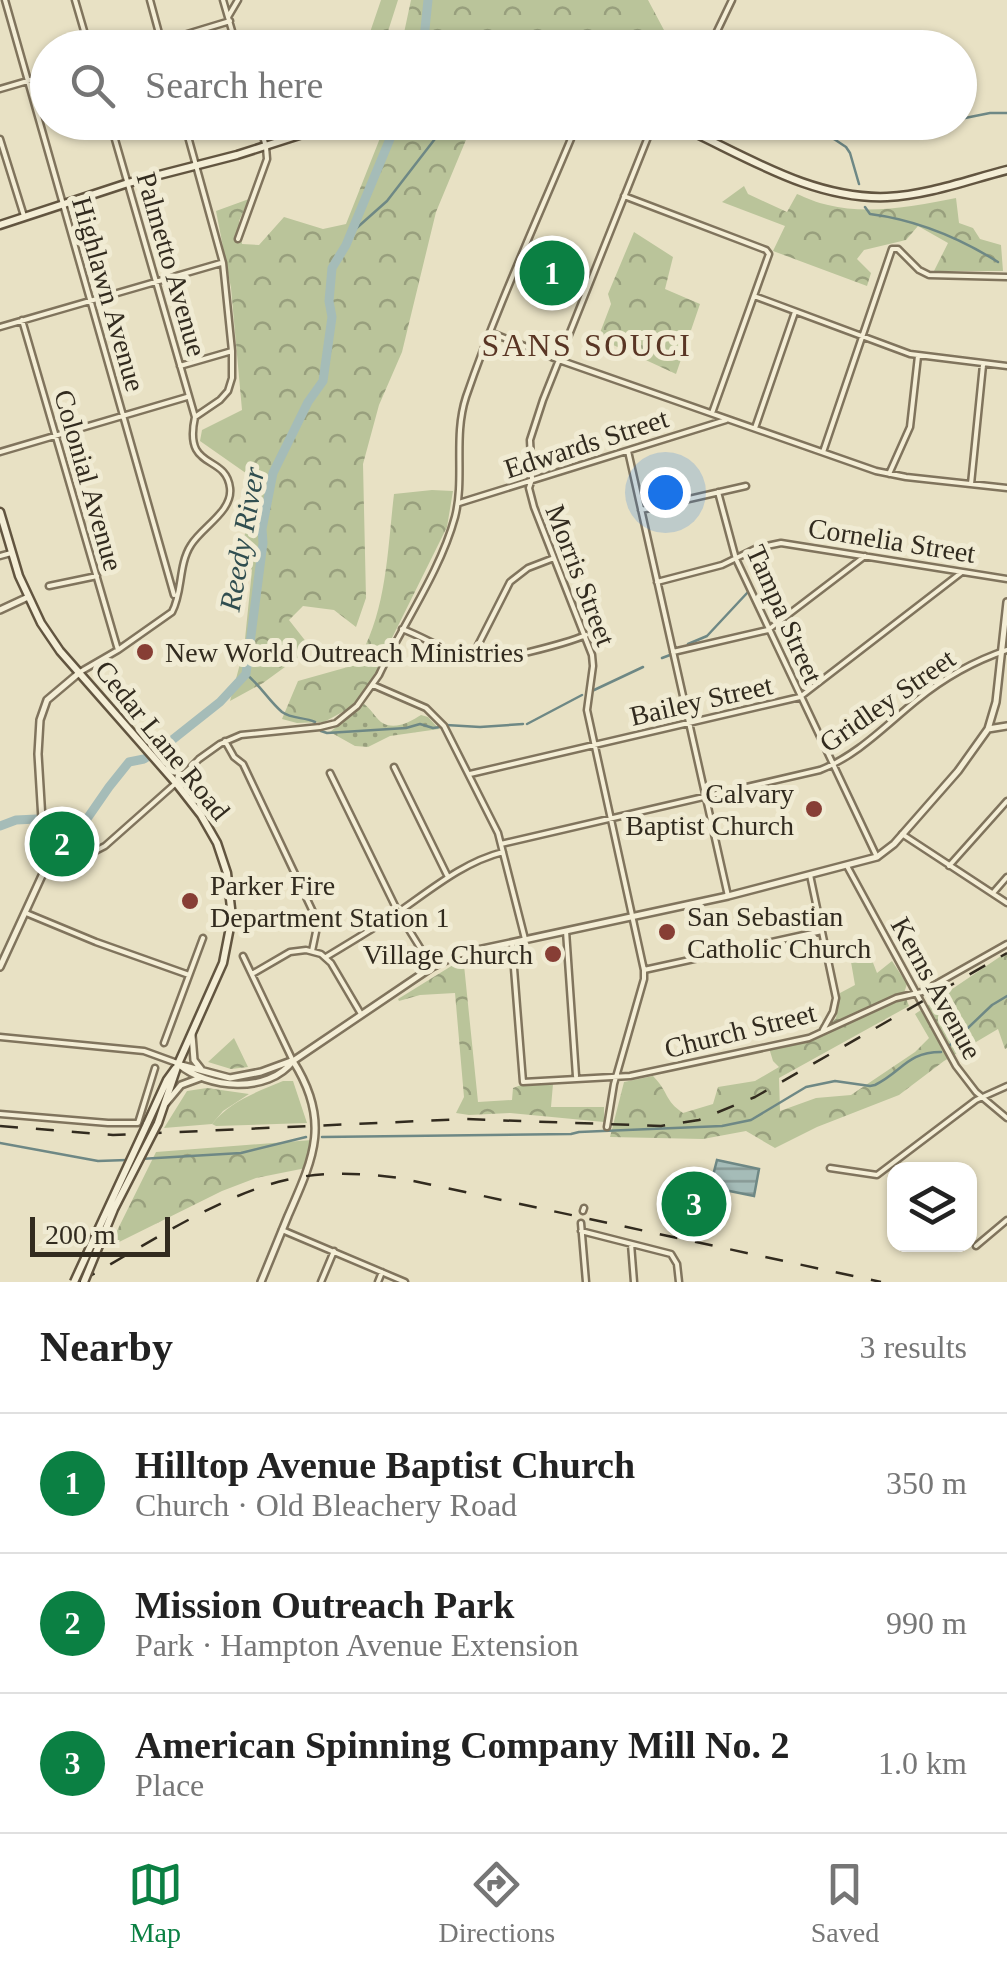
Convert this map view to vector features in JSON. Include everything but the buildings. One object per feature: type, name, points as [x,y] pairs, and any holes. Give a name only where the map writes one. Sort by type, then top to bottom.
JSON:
[{"type":"main road","points":[[0,226],[128,183],[287,140]]},
{"type":"main road","points":[[710,140],[802,182],[851,195],[914,194],[1007,170]]},
{"type":"main road","name":"Cedar Lane Road","points":[[0,512],[28,598],[52,639],[208,824],[227,873],[232,917],[224,963],[178,1064]]},
{"type":"main road","points":[[84,1282],[114,1209],[158,1124],[178,1064]]},
{"type":"main road","points":[[74,1282],[143,1124],[178,1064]]},
{"type":"street","name":"Highlawn Avenue","points":[[5,0],[30,88]]},
{"type":"street","points":[[76,0],[84,30]]},
{"type":"street","points":[[150,0],[158,30]]},
{"type":"street","points":[[223,0],[232,30]]},
{"type":"street","points":[[200,30],[229,19],[238,0]]},
{"type":"street","points":[[718,30],[732,0]]},
{"type":"street","points":[[0,89],[28,81]]},
{"type":"street","points":[[0,139],[24,217]]},
{"type":"street","name":"Highlawn Avenue","points":[[45,140],[176,599]]},
{"type":"street","name":"Palmetto Avenue","points":[[115,140],[189,397],[194,447],[229,483],[230,493],[224,507],[189,548],[176,599]]},
{"type":"street","points":[[189,140],[223,263],[232,351],[228,391],[194,417]]},
{"type":"street","points":[[238,239],[264,166],[264,140]]},
{"type":"street","points":[[44,870],[66,866],[105,846],[199,759],[225,741],[241,734],[336,722],[356,706],[372,685],[442,552],[458,503],[461,416],[491,332],[571,140]]},
{"type":"street","name":"Morris Street","points":[[644,970],[587,700],[593,662],[529,488],[531,434],[647,140]]},
{"type":"street","points":[[624,196],[768,251],[712,414]]},
{"type":"street","points":[[822,452],[894,248],[928,275],[1007,276]]},
{"type":"street","points":[[0,327],[223,263]]},
{"type":"street","points":[[754,296],[918,356],[1007,366]]},
{"type":"street","points":[[755,428],[795,312]]},
{"type":"street","name":"Colonial Avenue","points":[[22,320],[118,650]]},
{"type":"street","points":[[491,332],[726,420],[889,474],[1007,488]]},
{"type":"street","points":[[180,366],[232,351]]},
{"type":"street","points":[[889,474],[910,428],[918,356]]},
{"type":"street","points":[[971,484],[983,364]]},
{"type":"street","points":[[0,452],[189,397]]},
{"type":"street","name":"Edwards Street","points":[[458,503],[726,420]]},
{"type":"street","points":[[628,450],[728,896]]},
{"type":"street","points":[[640,510],[746,486]]},
{"type":"street","name":"Tampa Street","points":[[718,492],[736,559],[876,857]]},
{"type":"street","name":"Cornelia Street","points":[[657,582],[722,565],[757,548],[781,542],[1007,578]]},
{"type":"street","points":[[0,556],[12,552]]},
{"type":"street","points":[[673,652],[768,630],[865,556]]},
{"type":"street","points":[[471,658],[510,582],[528,568],[554,558]]},
{"type":"street","name":"Bailey Street","points":[[470,774],[800,697],[962,572]]},
{"type":"street","points":[[48,586],[97,576]]},
{"type":"street","points":[[0,610],[28,598]]},
{"type":"street","points":[[0,967],[44,870],[38,754],[40,720],[47,700],[79,673],[172,612],[176,599]]},
{"type":"street","points":[[0,1038],[144,1051],[188,1072],[230,1084],[257,1082],[287,1069],[293,1060],[459,954],[728,896],[876,857],[888,850],[967,760],[988,729],[1004,651],[1007,602]]},
{"type":"street","points":[[402,629],[471,658],[489,660],[586,635]]},
{"type":"street","name":"Gridley Street","points":[[501,844],[806,774],[853,751],[942,681],[1004,651]]},
{"type":"street","points":[[372,685],[415,702],[444,726],[491,817],[524,939]]},
{"type":"street","points":[[988,729],[1007,726]]},
{"type":"street","points":[[225,741],[234,757],[244,764],[314,914],[317,927],[312,952]]},
{"type":"street","points":[[394,766],[448,878]]},
{"type":"street","points":[[330,774],[398,912],[432,968]]},
{"type":"street","points":[[949,866],[1007,801]]},
{"type":"street","points":[[902,834],[1007,903]]},
{"type":"street","points":[[326,957],[476,860],[503,852]]},
{"type":"street","name":"Kerns Avenue","points":[[848,866],[956,1066],[982,1097],[1007,1118]]},
{"type":"street","points":[[810,876],[836,1003],[822,1031]]},
{"type":"street","points":[[993,894],[1007,877]]},
{"type":"street","points":[[26,913],[190,975]]},
{"type":"street","points":[[566,931],[576,1078]]},
{"type":"street","points":[[606,1127],[644,970],[822,931]]},
{"type":"street","points":[[164,1043],[202,938]]},
{"type":"street","name":"Church Street","points":[[512,942],[523,1082],[630,1076],[808,1038],[896,998],[928,989],[1007,944]]},
{"type":"street","points":[[252,974],[288,952],[299,950],[326,957],[362,1014]]},
{"type":"street","points":[[244,956],[310,1098],[316,1126],[307,1175],[261,1282]]},
{"type":"street","points":[[192,1035],[194,1060],[203,1075]]},
{"type":"street","points":[[0,1114],[143,1124],[155,1068]]},
{"type":"street","points":[[164,1105],[181,1085],[203,1075]]},
{"type":"street","points":[[830,1168],[877,1175],[982,1097],[1007,1086]]},
{"type":"street","points":[[977,1245],[1007,1220]]},
{"type":"street","points":[[582,1223],[586,1282]]},
{"type":"street","points":[[282,1230],[405,1282]]},
{"type":"street","points":[[582,1232],[666,1252],[677,1264],[679,1282]]},
{"type":"street","points":[[631,1244],[634,1282]]},
{"type":"street","points":[[321,1282],[334,1252]]},
{"type":"street","points":[[378,1282],[382,1272]]},
{"type":"green space","points":[[381,0],[398,0],[388,30],[371,30]]},
{"type":"green space","points":[[411,0],[648,0],[664,30],[405,30]]},
{"type":"green space","points":[[379,140],[466,140],[436,212],[402,352],[379,405],[363,464],[366,598],[356,627],[334,610],[303,606],[289,620],[311,648],[263,683],[230,701],[244,649],[252,570],[239,551],[252,514],[250,476],[200,441],[202,430],[242,410],[231,288],[216,211],[249,199],[239,221],[242,244],[259,245],[284,217],[323,229],[346,224]]},
{"type":"green space","points":[[744,186],[748,194],[787,212],[797,194],[824,204],[859,209],[956,198],[959,223],[973,228],[980,239],[1001,245],[1003,271],[934,271],[948,243],[918,226],[906,240],[864,250],[857,259],[871,273],[867,286],[773,251],[785,226],[722,202]]},
{"type":"green space","points":[[634,232],[673,257],[665,289],[700,304],[676,374],[598,338],[611,304],[608,294]]},
{"type":"green space","points":[[453,491],[447,527],[373,685],[348,709],[324,722],[282,719],[298,681],[355,665],[380,604],[394,494]]},
{"type":"green space","points":[[364,704],[386,725],[402,724],[421,715],[439,729],[390,736],[368,747],[355,746],[330,732]]},
{"type":"green space","points":[[76,822],[79,854],[58,864],[48,864],[45,833]]},
{"type":"green space","points":[[1007,952],[1005,1049],[998,1029],[944,1061],[899,1095],[775,1148],[746,1131],[703,1139],[610,1137],[624,1082],[653,1076],[683,1113],[713,1104],[718,1087],[755,1081],[779,1067],[769,1048],[820,1037],[836,1018],[840,993],[855,985],[851,962],[870,955],[877,973],[892,961],[907,984],[904,993],[909,1006],[779,1078],[780,1111],[816,1098],[851,1095],[915,1052],[929,1038],[915,1014]]},
{"type":"green space","points":[[453,965],[464,965],[478,1102],[512,1100],[513,1088],[521,1085],[553,1084],[551,1107],[604,1107],[604,1122],[510,1113],[456,1113],[464,1097],[455,993],[398,999]]},
{"type":"green space","points":[[234,1038],[248,1067],[231,1069],[208,1062]]},
{"type":"green space","points":[[283,1081],[293,1081],[307,1123],[212,1124],[236,1103]]},
{"type":"green space","points":[[207,1088],[249,1094],[223,1111],[212,1124],[164,1128],[187,1091]]},
{"type":"green space","points":[[312,1140],[306,1168],[256,1178],[222,1191],[109,1247],[156,1152]]},
{"type":"water","points":[[717,1160],[759,1169],[754,1196],[710,1187]]},
{"type":"waterway","name":"Reedy River","points":[[425,30],[428,0]]},
{"type":"waterway","points":[[977,116],[1007,113]]},
{"type":"waterway","name":"Reedy River","points":[[0,826],[37,819],[61,834],[82,826],[129,762],[144,759],[162,748],[220,702],[246,674],[262,529],[273,473],[308,402],[323,381],[332,317],[332,268],[346,245],[390,140]]},
{"type":"waterway","points":[[351,233],[387,201],[434,140]]},
{"type":"waterway","points":[[836,140],[850,153],[859,184]]},
{"type":"waterway","points":[[865,207],[870,214],[937,231],[998,262]]},
{"type":"waterway","points":[[688,644],[707,636],[748,592]]},
{"type":"waterway","points":[[662,658],[670,655]]},
{"type":"waterway","points":[[592,691],[643,667]]},
{"type":"waterway","points":[[246,674],[282,712],[315,722]]},
{"type":"waterway","points":[[527,724],[582,695]]},
{"type":"waterway","points":[[321,731],[406,728],[420,724],[440,727]]},
{"type":"waterway","points":[[446,725],[523,724]]},
{"type":"waterway","points":[[948,1047],[992,1005],[1007,996]]},
{"type":"waterway","points":[[322,1137],[571,1134],[722,1126],[751,1120],[806,1087],[835,1081],[875,1085],[912,1059],[941,1052]]},
{"type":"waterway","points":[[140,1159],[241,1153],[306,1137]]},
{"type":"waterway","points":[[0,1143],[98,1161],[127,1160]]},
{"type":"railway","points":[[0,1126],[113,1135],[464,1119],[661,1126],[699,1120],[755,1097],[1007,953]]},
{"type":"railway","points":[[79,1282],[180,1224],[260,1187],[314,1175],[343,1174],[400,1178],[881,1282]]},
{"type":"place","name":"Hilltop Avenue Baptist Church","points":[[552,273]]},
{"type":"place","name":"New World Outreach Ministries","points":[[145,652]]},
{"type":"place","name":"Calvary Baptist Church","points":[[814,809]]},
{"type":"place","name":"Mission Outreach Park","points":[[62,844]]},
{"type":"place","name":"Parker Fire Department Station 1","points":[[190,901]]},
{"type":"place","name":"San Sebastian Catholic Church","points":[[667,932]]},
{"type":"place","name":"Village Church","points":[[553,954]]},
{"type":"place","name":"American Spinning Company Mill No. 2","points":[[694,1204]]},
{"type":"district","name":"SANS SOUCI","points":[[587,345]]}]
